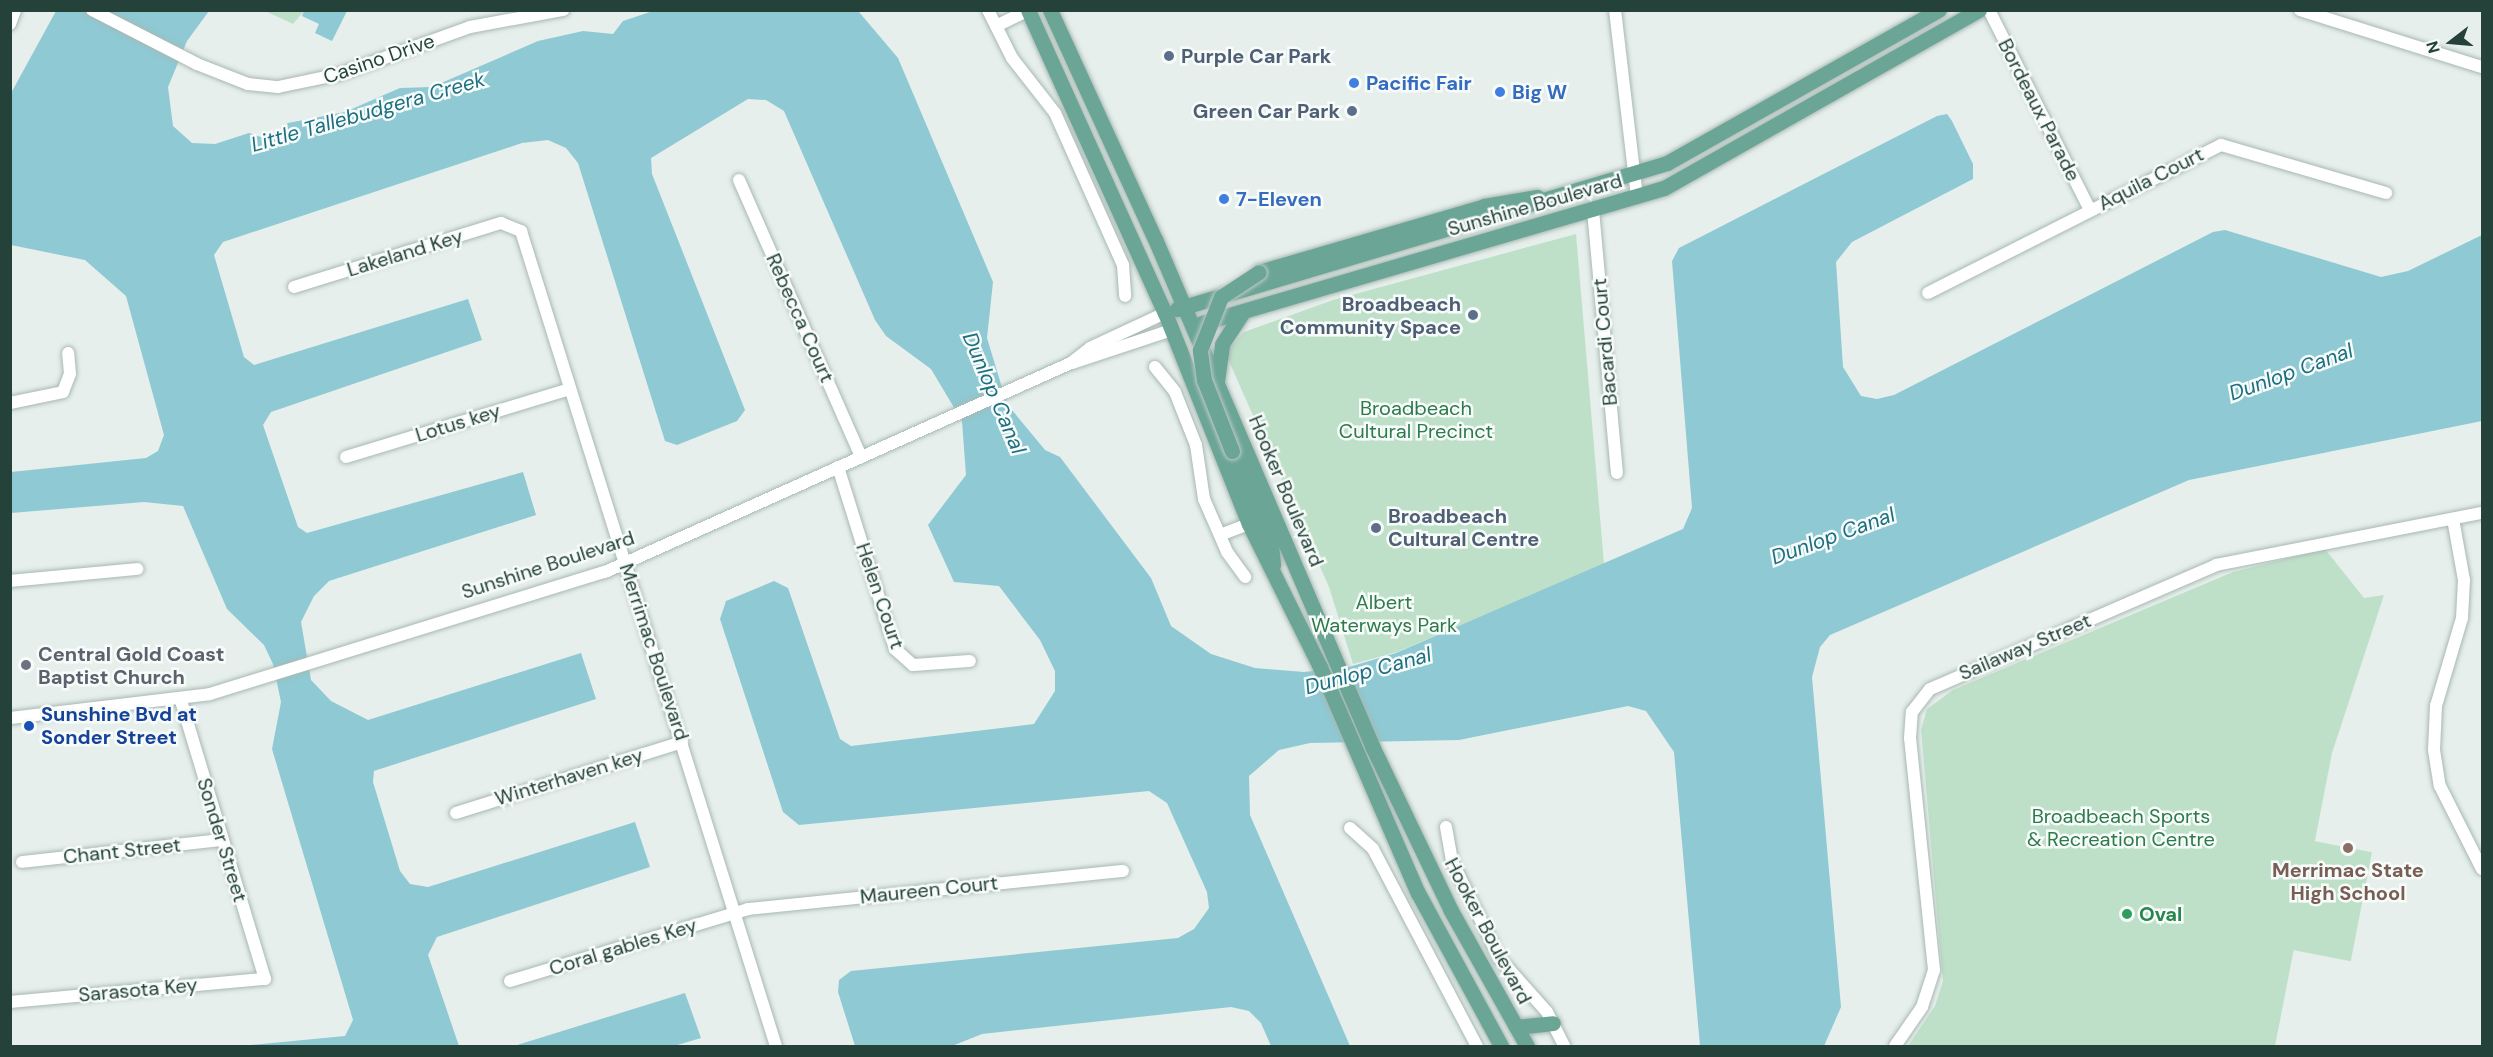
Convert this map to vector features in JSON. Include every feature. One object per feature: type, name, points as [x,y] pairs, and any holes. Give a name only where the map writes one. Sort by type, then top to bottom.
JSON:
[{"type":"main road","name":"Hooker Boulevard","points":[[1050,10],[1217,381],[1373,748],[1450,909],[1527,1047]]},
{"type":"main road","name":"Sunshine Boulevard","points":[[1166,313],[1558,197],[1632,173],[1711,143],[1939,10]]},
{"type":"main road","name":"Sunshine Boulevard","points":[[1172,330],[1244,312],[1637,197],[1701,170],[1979,10]]},
{"type":"main road","points":[[1028,11],[1166,313],[1249,524],[1320,668],[1418,893],[1501,1047]]},
{"type":"main road","points":[[1275,577],[1271,545],[1232,451],[1200,360],[1204,327],[1221,297],[1259,272],[1507,200],[1558,197]]},
{"type":"main road","points":[[1217,381],[1222,344],[1244,312]]},
{"type":"main road","points":[[1516,1028],[1553,1023]]},
{"type":"main road","points":[[1535,1047],[1553,1023]]},
{"type":"street","points":[[10,24],[15,10]]},
{"type":"street","name":"Casino Drive","points":[[92,10],[197,64],[248,84],[294,86],[470,27],[563,10]]},
{"type":"street","points":[[988,10],[1012,58],[1055,113],[1123,265],[1125,296]]},
{"type":"street","points":[[1615,10],[1632,173],[1637,197]]},
{"type":"street","name":"Bordeaux Parade","points":[[1989,10],[2090,210]]},
{"type":"street","points":[[2300,10],[2341,17],[2482,67]]},
{"type":"street","points":[[996,26],[1028,11]]},
{"type":"street","name":"Aquila Court","points":[[1928,293],[2221,145],[2386,193]]},
{"type":"street","name":"Rebecca Court","points":[[740,180],[861,456]]},
{"type":"street","name":"Bacardi Court","points":[[1593,210],[1617,473]]},
{"type":"street","name":"Lakeland Key","points":[[294,287],[501,223],[516,225]]},
{"type":"street","name":"Merrimac Boulevard","points":[[516,225],[626,564],[776,1047]]},
{"type":"street","name":"Sunshine Boulevard","points":[[1071,363],[1090,348],[1166,313]]},
{"type":"street","name":"Sunshine Boulevard","points":[[10,718],[181,700],[324,659],[626,564],[1071,363],[1172,330]]},
{"type":"street","points":[[10,403],[63,392],[70,374],[68,353]]},
{"type":"street","points":[[1155,367],[1175,392],[1194,437],[1204,499],[1220,535],[1245,577]]},
{"type":"street","name":"Lotus key","points":[[346,457],[570,389]]},
{"type":"street","name":"Helen Court","points":[[838,467],[895,649],[913,665],[970,661]]},
{"type":"street","name":"Sailaway Street","points":[[1895,1047],[1922,1007],[1934,970],[1910,738],[1912,712],[1930,689],[2216,565],[2482,513]]},
{"type":"street","points":[[2453,519],[2464,580],[2462,618],[2436,706],[2434,750],[2440,786],[2482,869]]},
{"type":"street","points":[[1220,535],[1249,524]]},
{"type":"street","points":[[10,581],[137,569]]},
{"type":"street","name":"Sonder Street","points":[[181,700],[265,979]]},
{"type":"street","name":"Winterhaven key","points":[[456,813],[682,742]]},
{"type":"street","name":"Hooker Boulevard","points":[[1446,827],[1452,861],[1499,958],[1553,1023],[1564,1047]]},
{"type":"street","points":[[1350,828],[1373,849],[1477,1047]]},
{"type":"street","name":"Chant Street","points":[[22,862],[222,840]]},
{"type":"street","name":"Maureen Court","points":[[735,912],[1123,871]]},
{"type":"street","name":"Coral gables Key","points":[[510,981],[735,912]]},
{"type":"street","name":"Sarasota Key","points":[[10,1002],[265,979]]},
{"type":"green space","points":[[265,11],[304,11],[293,24]]},
{"type":"green space","name":"Broadbeach Cultural Precinct","points":[[1576,234],[1604,564],[1397,652],[1353,664],[1329,587],[1228,359],[1229,349],[1244,332],[1333,300]]},
{"type":"green space","name":"Broadbeach Sports & Recreation Centre","points":[[2325,549],[2364,598],[2384,595],[2332,753],[2275,1046],[1908,1046],[1935,1006],[1943,981],[1921,730],[1927,709],[1953,690],[2233,572]]},
{"type":"green space","points":[[2314,841],[2372,852],[2351,961],[2293,950]]},
{"type":"water","points":[[304,10],[347,11],[332,41],[315,33],[319,24],[302,16]]},
{"type":"water","points":[[56,11],[209,11],[187,41],[168,87],[173,126],[192,143],[215,144],[249,133],[264,138],[288,123],[345,112],[400,88],[432,87],[538,41],[583,31],[613,34],[623,21],[653,11],[859,12],[898,58],[993,282],[987,338],[1007,404],[1045,450],[1060,457],[1151,578],[1171,626],[1211,654],[1255,668],[1304,672],[1349,667],[1396,653],[1683,529],[1692,508],[1672,261],[1679,248],[1937,116],[1947,114],[1952,121],[1973,164],[1973,179],[1852,242],[1836,262],[1843,367],[1861,396],[1877,399],[1894,395],[2213,232],[2225,230],[2381,277],[2408,271],[2482,235],[2482,421],[2189,480],[1830,635],[1820,647],[1812,677],[1841,1007],[1824,1046],[1700,1046],[1674,752],[1646,711],[1628,706],[1459,740],[1310,743],[1279,750],[1249,776],[1250,815],[1350,1046],[1271,1046],[1261,1023],[1249,1011],[1231,1007],[982,1034],[952,1046],[855,1046],[838,992],[839,980],[851,971],[1178,938],[1194,929],[1209,908],[1207,892],[1167,803],[1149,791],[799,825],[783,812],[720,619],[726,601],[774,581],[788,588],[840,739],[851,746],[1034,724],[1055,691],[1055,671],[1040,640],[999,586],[954,582],[928,525],[966,475],[962,421],[931,369],[886,336],[875,320],[784,111],[766,100],[748,99],[651,158],[652,174],[745,410],[737,421],[677,445],[665,441],[578,163],[566,148],[548,140],[522,143],[223,242],[214,255],[244,357],[254,365],[468,299],[482,340],[271,412],[263,425],[298,527],[307,533],[523,472],[536,515],[329,581],[314,596],[301,622],[311,680],[331,701],[368,720],[581,653],[596,699],[374,771],[373,782],[400,871],[410,884],[428,887],[635,822],[650,867],[437,937],[428,955],[459,1046],[241,1046],[345,1036],[353,1020],[272,749],[281,702],[273,664],[264,645],[227,609],[183,506],[144,502],[11,513],[11,472],[146,458],[158,451],[164,435],[126,296],[85,260],[11,245],[10,95]]},
{"type":"water","points":[[685,993],[701,1038],[674,1046],[514,1046]]},
{"type":"place","name":"Purple Car Park","points":[[1169,56]]},
{"type":"place","name":"Pacific Fair","points":[[1354,83]]},
{"type":"place","name":"Big W","points":[[1500,92]]},
{"type":"place","name":"Green Car Park","points":[[1352,111]]},
{"type":"place","name":"7-Eleven","points":[[1224,199]]},
{"type":"place","name":"Broadbeach Community Space","points":[[1473,315]]},
{"type":"place","name":"Broadbeach Cultural Centre","points":[[1376,528]]},
{"type":"place","name":"Central Gold Coast Baptist Church","points":[[26,665]]},
{"type":"place","name":"Sunshine Bvd at Sonder Street","points":[[29,726]]},
{"type":"place","name":"Merrimac State High School","points":[[2348,848]]},
{"type":"place","name":"Oval","points":[[2127,914]]},
{"type":"water label","name":"Little Tallebudgera Creek","points":[[368,112]]},
{"type":"water label","name":"Dunlop Canal","points":[[2291,372]]},
{"type":"water label","name":"Dunlop Canal","points":[[994,393]]},
{"type":"water label","name":"Dunlop Canal","points":[[1833,536]]},
{"type":"water label","name":"Dunlop Canal","points":[[1368,671]]},
{"type":"park label","name":"Albert Waterways Park","points":[[1384,614]]}]
